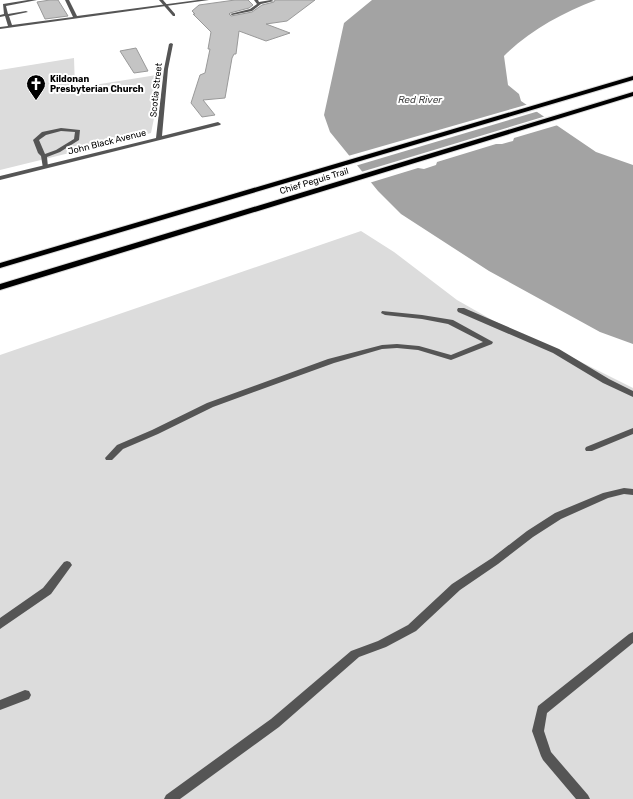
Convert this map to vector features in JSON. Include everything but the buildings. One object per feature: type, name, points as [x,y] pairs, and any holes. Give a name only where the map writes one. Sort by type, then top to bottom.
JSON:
[{"type":"main road","name":"Chief Peguis Trail","points":[[0,266],[633,78]]},
{"type":"main road","name":"Chief Peguis Trail","points":[[0,287],[633,94]]},
{"type":"street","points":[[10,27],[4,5],[35,0]]},
{"type":"street","points":[[67,0],[76,18]]},
{"type":"street","points":[[162,0],[174,15]]},
{"type":"street","points":[[0,28],[207,0]]},
{"type":"street","points":[[22,2],[31,24]]},
{"type":"street","points":[[232,14],[256,8],[257,2],[272,2]]},
{"type":"street","points":[[0,20],[26,12]]},
{"type":"street","points":[[0,16],[7,17]]},
{"type":"street","name":"Scotia Street","points":[[159,138],[166,69],[171,44]]},
{"type":"street","name":"John Black Avenue","points":[[0,178],[218,124]]},
{"type":"street","points":[[44,156],[58,151],[76,140],[78,131],[71,129],[50,131],[40,135],[36,140],[41,153],[44,156],[45,167]]},
{"type":"street","points":[[461,310],[556,351],[606,381],[633,394]]},
{"type":"street","points":[[109,458],[120,447],[155,432],[210,405],[324,364],[382,347],[406,346],[419,348],[451,358],[489,342],[450,322],[385,313]]},
{"type":"street","points":[[589,449],[633,431]]},
{"type":"street","points":[[170,799],[275,723],[326,677],[355,654],[382,644],[412,628],[456,587],[495,561],[530,534],[558,516],[606,495],[624,491],[633,492]]},
{"type":"street","points":[[0,624],[47,591],[67,565]]},
{"type":"street","points":[[584,799],[547,756],[538,731],[542,710],[633,637]]},
{"type":"street","points":[[0,704],[25,695]]},
{"type":"shaded area","points":[[74,58],[75,88],[163,74],[151,133],[0,170],[0,70]]},
{"type":"shaded area","points":[[361,231],[394,252],[457,300],[494,321],[633,388],[633,799],[0,799],[0,355]]},
{"type":"water","name":"Red River","points":[[372,0],[596,0],[547,23],[525,38],[504,56],[508,85],[519,94],[521,101],[596,152],[633,165],[633,344],[600,332],[489,271],[401,214],[378,191],[330,132],[324,115],[344,23]]},
{"type":"pier","points":[[529,104],[539,111],[355,166],[348,156]]},
{"type":"pier","points":[[546,116],[558,125],[514,138],[513,141],[496,144],[437,162],[436,165],[424,169],[418,168],[369,183],[361,172]]},
{"type":"place","name":"Kildonan Presbyterian Church","points":[[36,101]]}]
